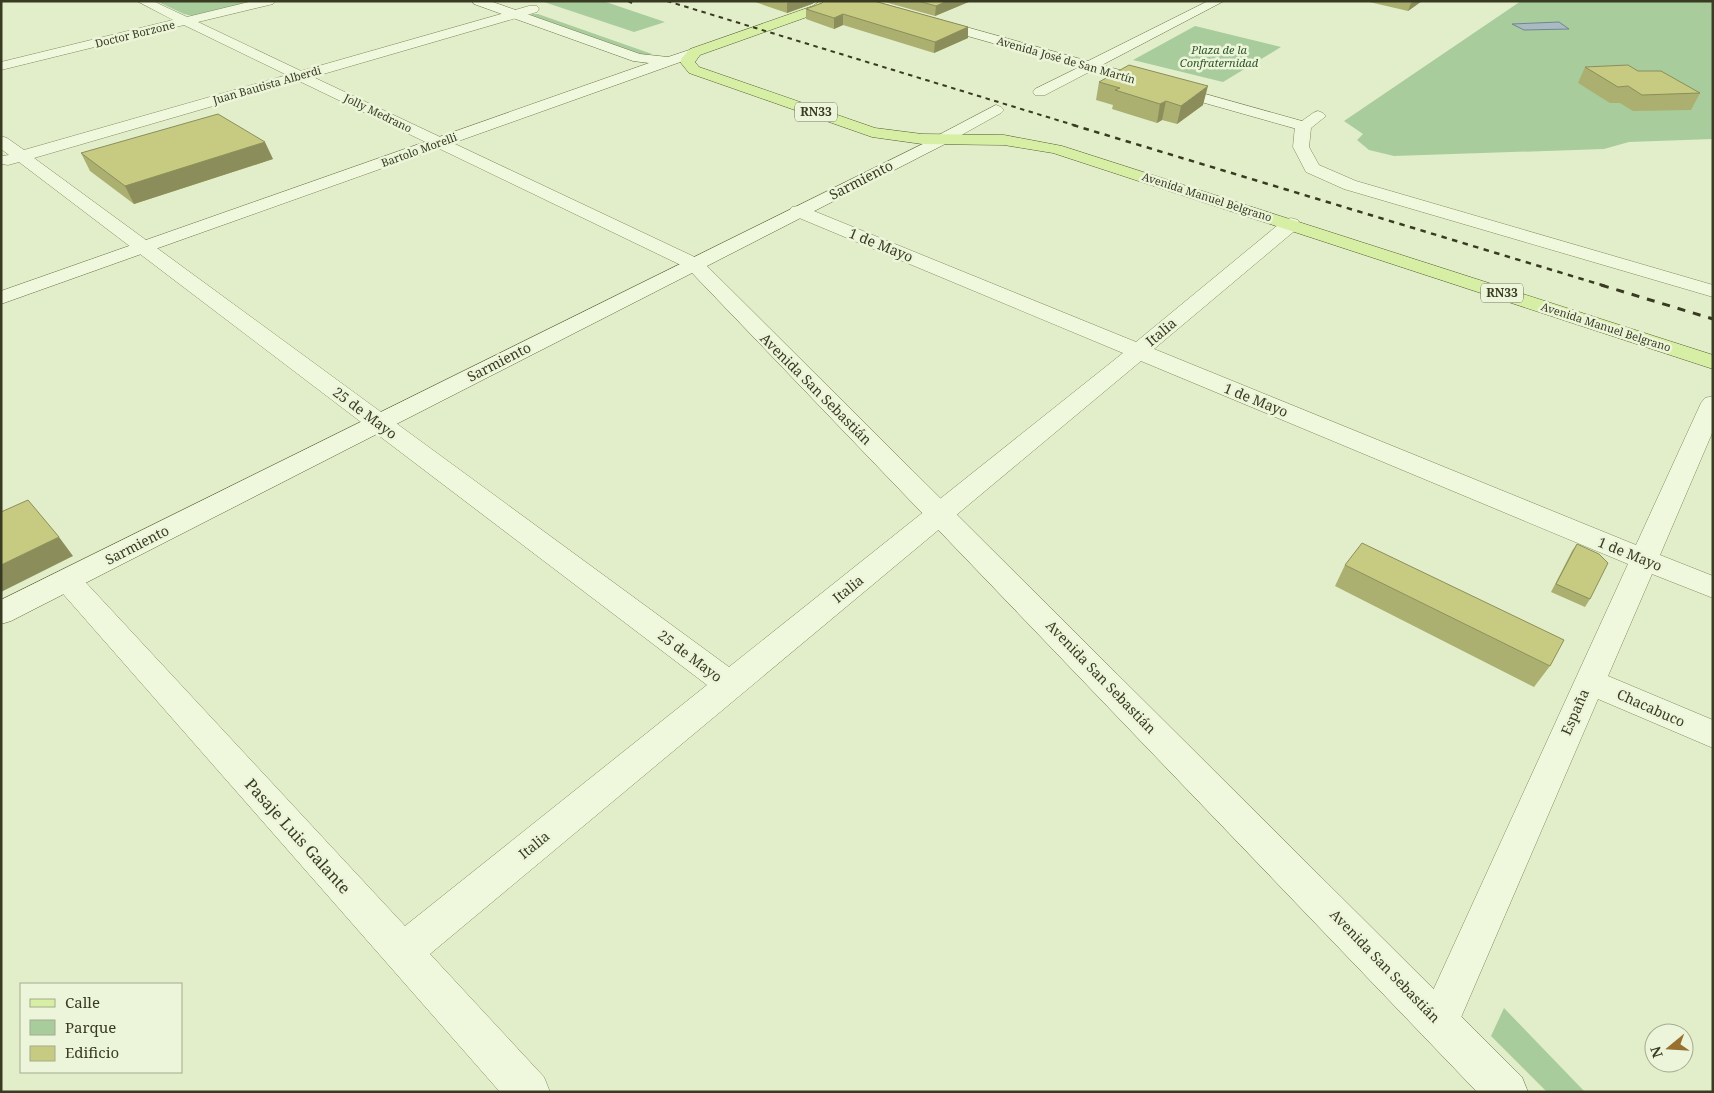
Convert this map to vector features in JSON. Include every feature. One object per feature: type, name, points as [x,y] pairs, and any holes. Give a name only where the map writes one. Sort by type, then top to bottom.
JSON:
[{"type":"main road","name":"Bartolo Morelli","points":[[695,52],[829,2]]},
{"type":"main road","points":[[694,70],[688,63],[688,59],[695,52]]},
{"type":"main road","name":"Avenida Manuel Belgrano","points":[[694,70],[872,132],[907,138],[1004,140],[1056,149],[1713,362]]},
{"type":"street","name":"Jolly Medrano","points":[[143,1],[694,264]]},
{"type":"street","name":"Doctor Borzone","points":[[1,66],[269,1]]},
{"type":"street","name":"Avenida Manuel Belgrano","points":[[478,1],[513,8],[638,58],[669,61],[694,70]]},
{"type":"street","name":"Avenida José de San Martín","points":[[858,1],[1303,126],[1318,116],[892,1]]},
{"type":"street","points":[[1040,92],[1215,2]]},
{"type":"street","name":"Juan Bautista Alberdi","points":[[12,159],[300,76],[513,8],[533,9]]},
{"type":"street","name":"Avenida Manuel Belgrano","points":[[533,9],[655,51],[669,61]]},
{"type":"street","name":"Bartolo Morelli","points":[[1,298],[695,52]]},
{"type":"street","name":"Sarmiento","points":[[1,613],[941,140],[996,110]]},
{"type":"street","points":[[1303,126],[1301,148],[1312,168],[1350,185],[1713,291]]},
{"type":"street","name":"25 de Mayo","points":[[1,141],[12,159],[144,248],[730,685]]},
{"type":"street","name":"1 de Mayo","points":[[798,211],[1713,588]]},
{"type":"street","name":"Italia","points":[[403,952],[1138,352],[1291,224]]},
{"type":"street","name":"Avenida San Sebastián","points":[[694,264],[1507,1092]]},
{"type":"street","name":"España","points":[[1439,1022],[1713,402]]},
{"type":"street","name":"Pasaje Luis Galante","points":[[67,580],[529,1092]]},
{"type":"street","name":"Chacabuco","points":[[1589,681],[1713,735]]},
{"type":"green space","points":[[156,1],[257,1],[192,16]]},
{"type":"green space","points":[[541,1],[603,1],[665,22],[634,32]]},
{"type":"green space","points":[[1521,1],[1713,1],[1713,139],[1629,142],[1604,149],[1394,156],[1369,150],[1357,140],[1363,134],[1344,121]]},
{"type":"green space","points":[[538,14],[652,54],[644,55],[530,15]]},
{"type":"green space","name":"Plaza de la Confraternidad","points":[[1195,26],[1281,47],[1223,82],[1133,60]]},
{"type":"green space","points":[[1504,1008],[1585,1092],[1547,1092],[1491,1036]]},
{"type":"shaded area","points":[[1559,22],[1569,29],[1524,30],[1512,24]]},
{"type":"building","points":[[824,1],[874,1],[968,27],[935,42],[843,14],[834,18],[806,9]]},
{"type":"building","points":[[918,1],[947,1],[936,6]]},
{"type":"building","points":[[1129,65],[1208,86],[1181,106],[1166,101],[1160,104],[1115,90],[1120,88],[1099,82]]},
{"type":"building","points":[[1628,65],[1638,71],[1661,71],[1700,93],[1642,95],[1628,86],[1618,87],[1585,67]]},
{"type":"building","points":[[218,114],[265,142],[125,186],[81,153]]},
{"type":"building","points":[[28,500],[59,537],[1,565],[1,512]]},
{"type":"building","points":[[1362,543],[1564,640],[1550,666],[1345,565]]},
{"type":"building","points":[[1577,544],[1599,554],[1608,563],[1590,599],[1556,584]]},
{"type":"railway","points":[[628,1],[632,3]]},
{"type":"railway","points":[[667,1],[1077,126]]},
{"type":"railway","points":[[1073,125],[1605,286]]},
{"type":"railway","points":[[1601,285],[1713,319]]}]
